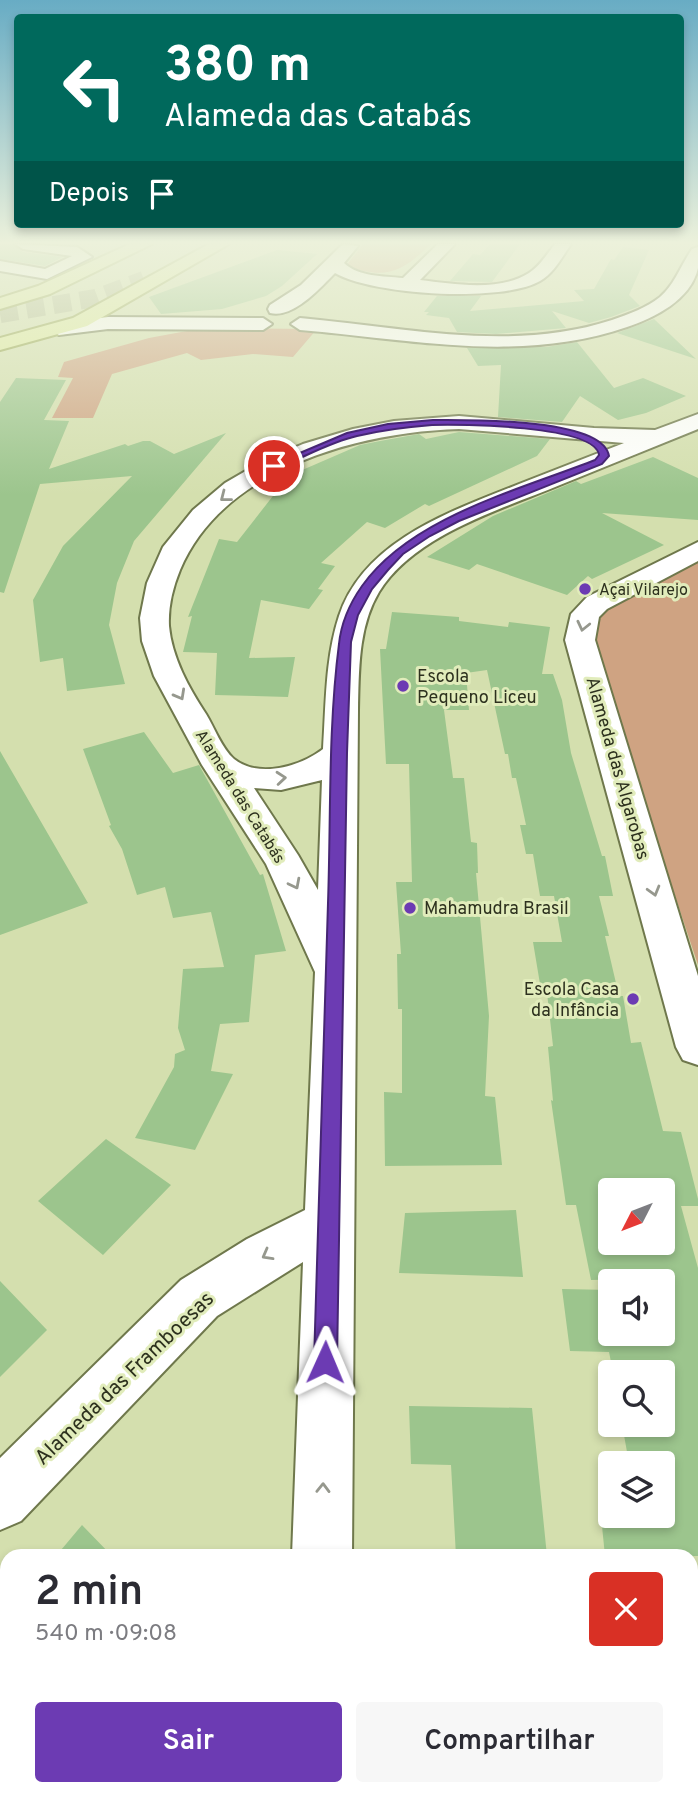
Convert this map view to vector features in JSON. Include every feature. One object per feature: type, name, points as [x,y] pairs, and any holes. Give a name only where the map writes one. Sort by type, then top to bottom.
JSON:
[{"type":"main road","points":[[0,344],[63,338],[74,328]]},
{"type":"street","points":[[63,338],[75,340],[122,328]]},
{"type":"street","points":[[124,342],[145,334],[139,328]]},
{"type":"street","points":[[354,328],[476,342],[543,342],[586,335],[609,328]]},
{"type":"street","points":[[322,1549],[333,976],[345,642],[366,588],[399,552],[456,519],[698,421]]},
{"type":"street","name":"Alameda das Catabás","points":[[333,976],[307,908],[279,853],[219,765],[169,677],[155,629],[157,600],[165,568],[178,542],[213,505],[257,475],[290,458],[350,435],[433,422],[489,423],[615,436],[668,433]]},
{"type":"street","name":"Alameda das Catabás","points":[[570,432],[596,441],[603,448],[604,456],[599,462]]},
{"type":"street","name":"Alameda das Algarobas","points":[[698,550],[597,603],[586,614],[580,640],[691,995],[698,1047]]},
{"type":"street","points":[[219,765],[236,774],[259,779],[283,779],[307,775],[326,765],[340,753]]},
{"type":"street","name":"Alameda das Framboesas","points":[[0,1500],[199,1298],[265,1256],[328,1224]]},
{"type":"shaded area","points":[[203,328],[317,329],[293,357],[253,354],[201,360],[187,353],[112,374],[93,418],[52,418],[73,378],[58,377],[64,362],[149,338]]},
{"type":"shaded area","points":[[698,554],[698,965],[597,661],[594,613]]},
{"type":"building","points":[[455,328],[566,328],[496,334],[457,332]]},
{"type":"building","points":[[631,328],[663,328],[696,359],[617,333]]},
{"type":"building","points":[[577,342],[614,388],[643,378],[686,396],[646,413],[618,420],[580,396],[562,422],[498,417],[501,365],[478,366],[467,348],[546,347]]},
{"type":"building","points":[[16,378],[66,380],[44,420],[69,421],[49,469],[125,444],[128,446],[143,441],[150,441],[174,454],[226,433],[134,541],[117,583],[109,625],[125,684],[67,691],[63,658],[40,662],[33,600],[63,546],[132,476],[40,484],[4,593],[0,592],[0,402]]},
{"type":"building","points":[[459,432],[550,439],[537,456],[429,506],[425,504],[385,528],[367,522],[321,563],[335,566],[318,589],[323,590],[309,609],[261,600],[249,658],[295,657],[288,697],[215,695],[217,653],[183,652],[192,616],[188,617],[219,539],[237,542],[294,469],[300,471],[360,445],[419,434],[426,439]]},
{"type":"building","points":[[653,457],[698,478],[698,520],[602,513],[664,545],[592,579],[588,576],[567,595],[477,564],[469,570],[427,557],[493,516],[576,481],[581,484]]},
{"type":"building","points":[[392,612],[459,617],[459,621],[508,627],[509,622],[550,627],[542,674],[553,674],[562,700],[571,753],[602,856],[605,856],[613,896],[599,896],[609,936],[605,936],[619,996],[623,996],[631,1043],[641,1042],[663,1131],[681,1132],[698,1199],[698,1206],[681,1206],[698,1268],[698,1549],[604,1549],[602,1528],[675,1528],[675,1451],[627,1451],[624,1437],[675,1437],[675,1360],[611,1360],[609,1352],[570,1351],[562,1289],[598,1290],[598,1346],[675,1346],[675,1269],[598,1269],[598,1280],[591,1280],[576,1205],[566,1205],[551,1100],[553,1101],[548,1047],[553,1046],[546,984],[540,984],[533,942],[562,942],[554,896],[540,896],[533,854],[526,854],[520,825],[526,825],[516,778],[512,778],[508,754],[505,754],[487,670],[466,673],[469,710],[444,710],[453,778],[464,778],[471,842],[477,843],[476,873],[489,1016],[485,1096],[495,1097],[502,1165],[385,1166],[384,1092],[402,1093],[402,1009],[398,1009],[397,954],[401,954],[396,882],[412,882],[409,764],[386,764],[380,649],[386,649]]},
{"type":"building","points":[[144,732],[173,773],[199,765],[260,875],[263,874],[286,951],[255,955],[249,1022],[220,1024],[211,1071],[233,1074],[195,1150],[135,1138],[174,1067],[175,1054],[185,1050],[178,1028],[183,969],[224,967],[211,912],[173,918],[165,887],[137,895],[122,849],[109,826],[111,825],[83,749]]},
{"type":"building","points":[[0,751],[88,903],[0,935]]},
{"type":"building","points":[[106,1139],[171,1185],[103,1255],[38,1201]]},
{"type":"building","points":[[516,1210],[523,1277],[399,1273],[405,1213]]},
{"type":"building","points":[[0,1281],[47,1330],[0,1377]]},
{"type":"building","points":[[409,1406],[532,1408],[546,1549],[456,1549],[451,1465],[411,1464]]},
{"type":"building","points":[[82,1525],[105,1549],[62,1549]]},
{"type":"place","name":"Açai Vilarejo","points":[[585,589]]},
{"type":"place","name":"Escola Pequeno Liceu","points":[[403,686]]},
{"type":"place","name":"Mahamudra Brasil","points":[[410,908]]},
{"type":"place","name":"Escola Casa da Infância","points":[[633,999]]},
{"type":"route","points":[[274,466],[350,435],[433,422],[489,423],[570,432],[596,441],[603,448],[604,456],[599,462],[456,519],[426,534],[399,552],[384,568],[366,588],[352,615],[345,642],[340,753],[325,1362]]}]
